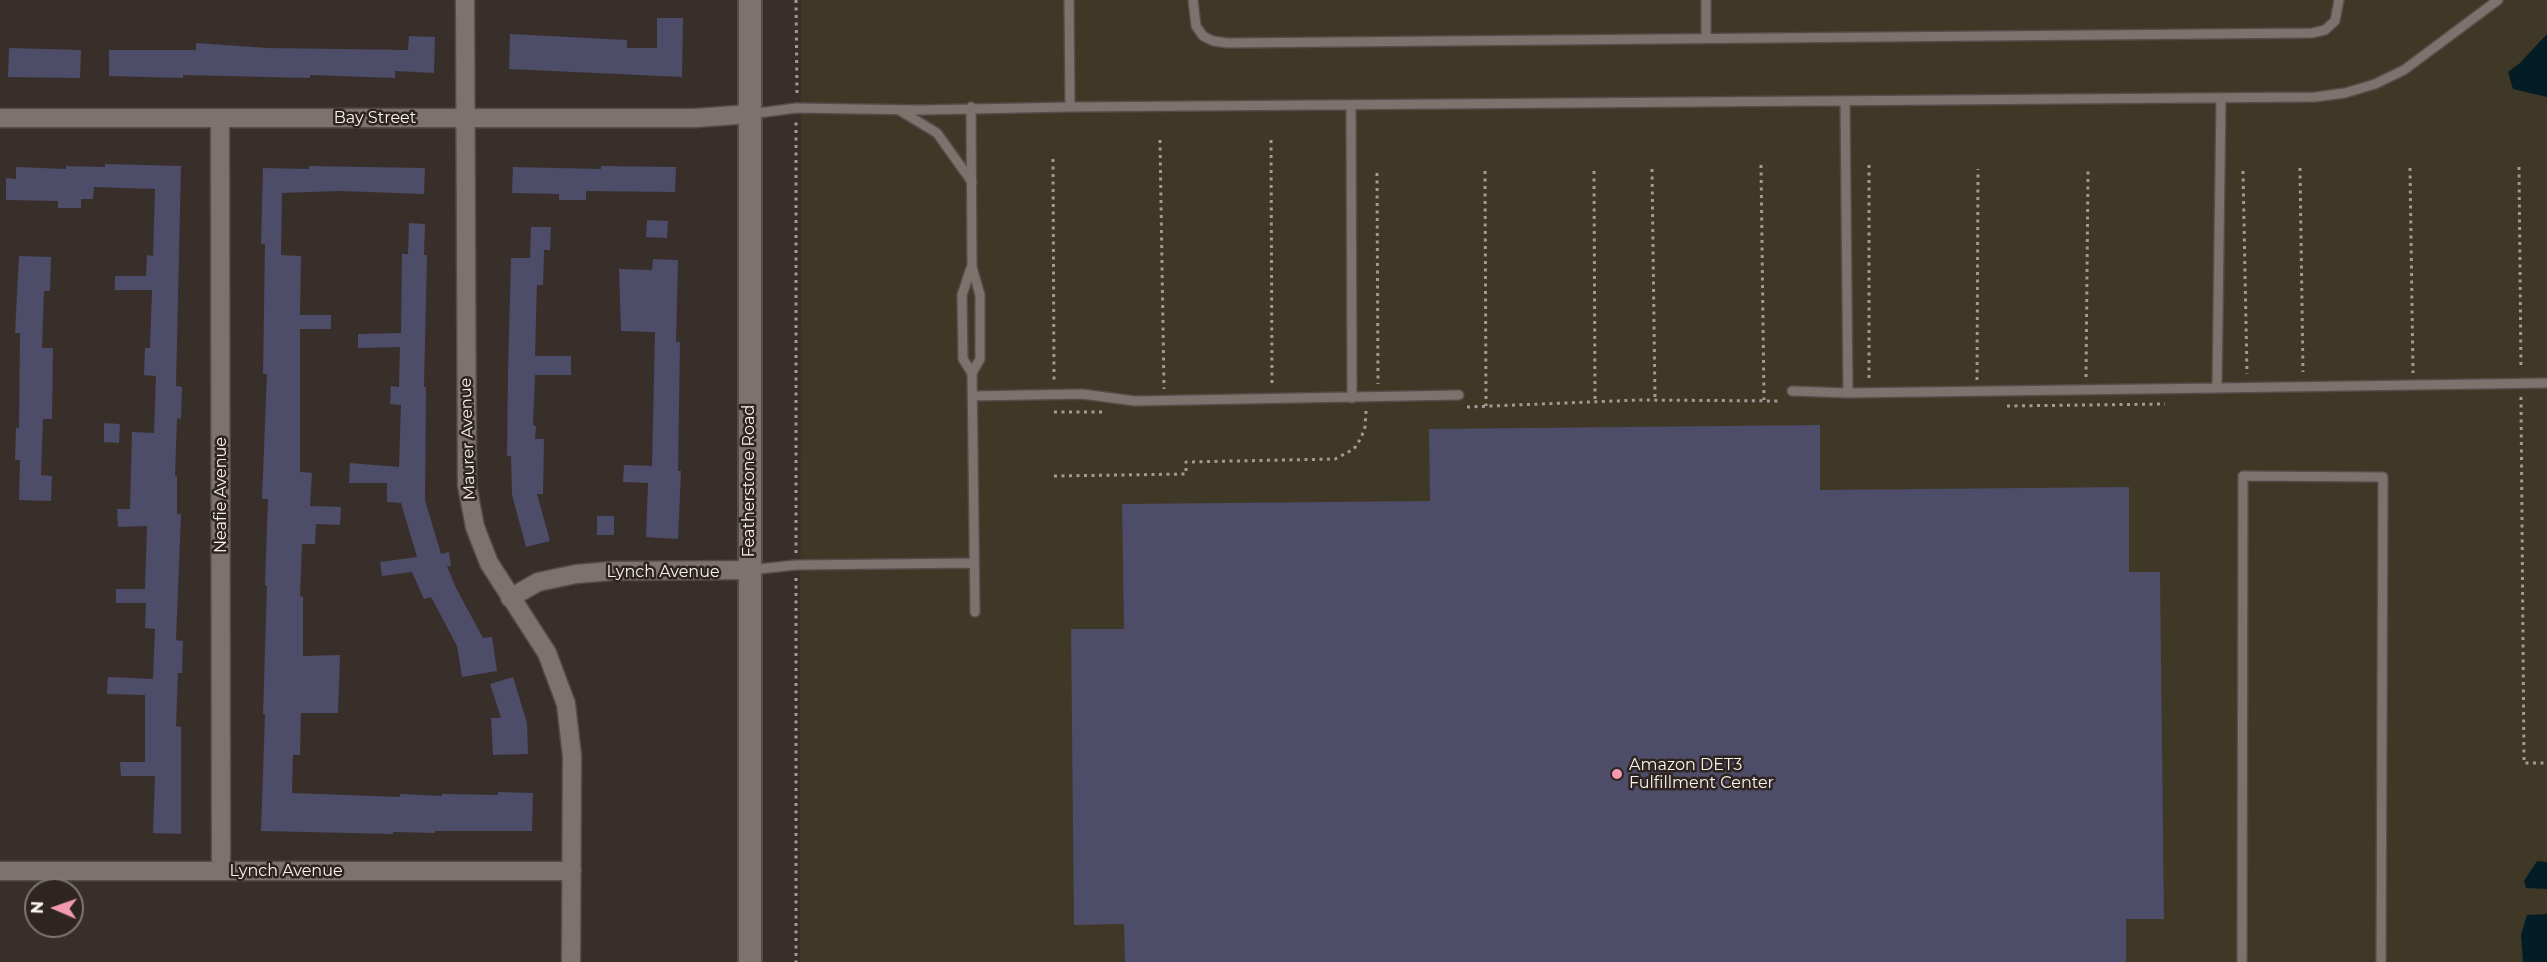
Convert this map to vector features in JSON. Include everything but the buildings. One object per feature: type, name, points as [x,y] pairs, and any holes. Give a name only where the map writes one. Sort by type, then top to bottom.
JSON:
[{"type":"street","name":"Maurer Avenue","points":[[465,0],[467,485],[479,539],[489,563],[510,598],[535,631],[547,653],[566,704],[572,756],[571,962]]},
{"type":"street","name":"Featherstone Road","points":[[750,0],[750,962]]},
{"type":"street","name":"Bay Street","points":[[0,118],[721,118],[750,114]]},
{"type":"street","name":"Neafie Avenue","points":[[220,118],[221,871]]},
{"type":"street","name":"Lynch Avenue","points":[[510,598],[538,582],[576,574],[611,571],[749,570]]},
{"type":"street","name":"Lynch Avenue","points":[[0,871],[572,871]]},
{"type":"lane","points":[[1069,0],[1070,107]]},
{"type":"lane","points":[[1193,0],[1196,26],[1203,36],[1220,43],[2312,33],[2325,30],[2335,21],[2339,0]]},
{"type":"lane","points":[[1706,0],[1706,38]]},
{"type":"lane","points":[[750,114],[796,108],[921,110],[971,107],[2315,97],[2345,93],[2375,84],[2404,70],[2498,0]]},
{"type":"lane","points":[[2217,388],[2221,98]]},
{"type":"lane","points":[[1845,101],[1848,393]]},
{"type":"lane","points":[[1352,105],[1352,398]]},
{"type":"lane","points":[[971,107],[972,267],[980,295],[980,359],[972,373],[975,612]]},
{"type":"lane","points":[[897,108],[937,133],[972,182]]},
{"type":"lane","points":[[972,267],[962,295],[963,359],[972,373]]},
{"type":"lane","points":[[1792,391],[1869,393],[2547,383]]},
{"type":"lane","points":[[972,396],[1082,394],[1135,401],[1459,395]]},
{"type":"lane","points":[[2242,962],[2243,476],[2383,477],[2381,962]]},
{"type":"lane","points":[[749,570],[796,566],[974,563]]},
{"type":"path","points":[[796,0],[797,69]]},
{"type":"path","points":[[1160,140],[1164,400]]},
{"type":"path","points":[[1271,140],[1272,399]]},
{"type":"path","points":[[796,148],[796,547]]},
{"type":"path","points":[[1053,159],[1054,385]]},
{"type":"path","points":[[1761,165],[1764,400]]},
{"type":"path","points":[[1869,165],[1869,393]]},
{"type":"path","points":[[2519,167],[2524,763],[2547,763]]},
{"type":"path","points":[[2300,168],[2303,387]]},
{"type":"path","points":[[1652,169],[1655,400]]},
{"type":"path","points":[[1977,391],[1978,169]]},
{"type":"path","points":[[1485,171],[1486,406]]},
{"type":"path","points":[[1594,171],[1595,402]]},
{"type":"path","points":[[2086,406],[2088,171]]},
{"type":"path","points":[[2244,171],[2247,388]]},
{"type":"path","points":[[1377,173],[1378,398]]},
{"type":"path","points":[[1054,476],[1186,474],[1186,462],[1335,459],[1354,449],[1365,427],[1366,411]]},
{"type":"path","points":[[796,585],[796,962]]},
{"type":"shaded area","points":[[801,0],[2547,0],[2547,962],[800,962]]},
{"type":"water","points":[[2547,34],[2547,97],[2513,89],[2508,72],[2520,63]]},
{"type":"water","points":[[2537,861],[2547,862],[2547,889],[2526,888],[2524,881]]},
{"type":"water","points":[[2547,914],[2547,962],[2523,962],[2521,935],[2527,915]]},
{"type":"place","name":"Amazon DET3 Fulfillment Center","points":[[1617,774]]}]
